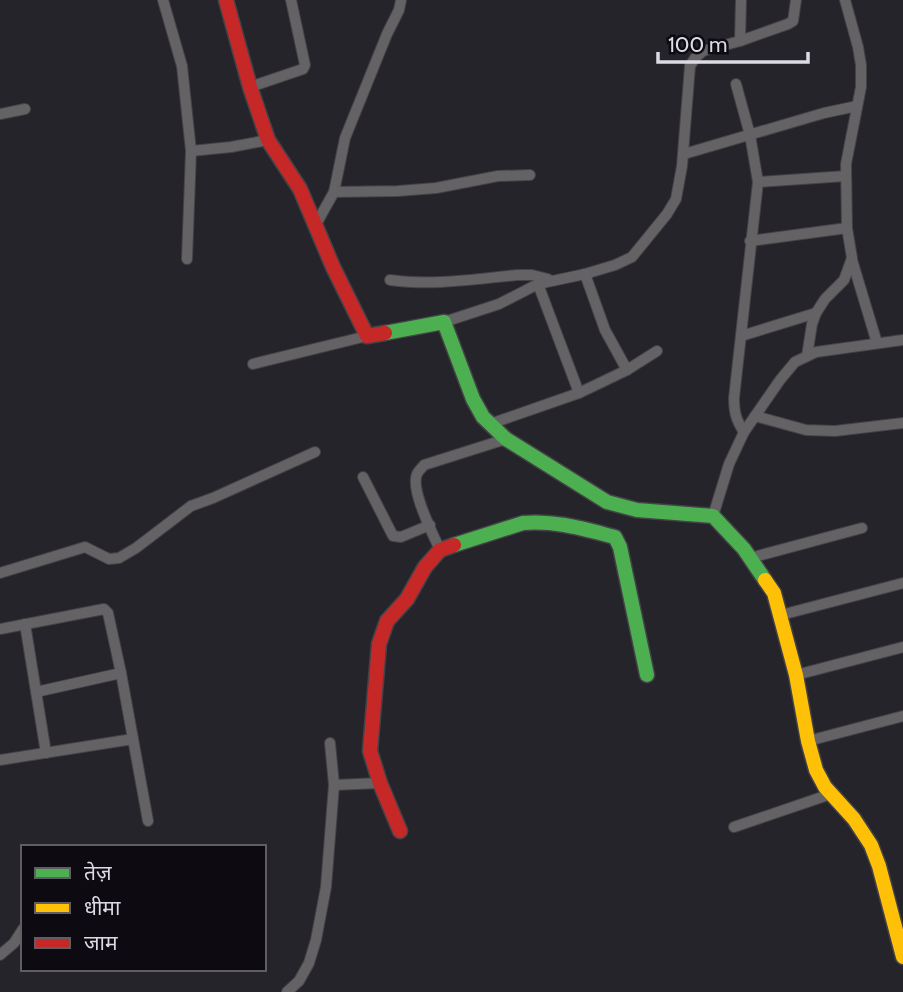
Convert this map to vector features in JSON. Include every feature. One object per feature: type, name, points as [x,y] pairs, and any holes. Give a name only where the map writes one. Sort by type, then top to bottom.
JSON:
[{"type":"street","points":[[163,0],[182,66],[191,151],[187,260]]},
{"type":"street","points":[[226,0],[268,140],[300,189],[366,337]]},
{"type":"street","points":[[250,87],[303,69],[305,65],[291,0]]},
{"type":"street","points":[[315,226],[334,192],[345,138],[401,0]]},
{"type":"street","points":[[740,41],[741,0]]},
{"type":"street","points":[[253,364],[366,337],[444,322],[499,303],[538,284],[585,274],[632,257],[647,241],[676,199],[684,154],[690,66],[695,58],[703,51],[740,41],[793,21],[796,0]]},
{"type":"street","points":[[845,0],[859,47],[861,65],[861,87],[846,164],[847,228],[852,258],[877,343]]},
{"type":"street","points":[[736,84],[750,135],[758,182],[734,398],[734,412],[744,432]]},
{"type":"street","points":[[684,154],[857,106]]},
{"type":"street","points":[[0,114],[25,109]]},
{"type":"street","points":[[191,151],[268,140]]},
{"type":"street","points":[[334,192],[436,188],[498,176],[530,175]]},
{"type":"street","points":[[758,182],[846,176]]},
{"type":"street","points":[[750,241],[847,228]]},
{"type":"street","points":[[807,356],[816,313],[825,299],[844,280],[852,258]]},
{"type":"street","points":[[585,274],[605,330],[627,370]]},
{"type":"street","points":[[390,280],[408,283],[532,275],[556,280]]},
{"type":"street","points":[[538,284],[579,393]]},
{"type":"street","points":[[741,336],[816,313]]},
{"type":"street","points":[[444,322],[482,417],[506,439],[607,502],[637,510],[713,516],[744,549],[775,593],[816,770],[831,794],[855,818],[870,845],[879,866],[903,957]]},
{"type":"street","points":[[713,516],[729,464],[744,432],[794,362],[816,352],[903,340]]},
{"type":"street","points":[[490,424],[579,393],[627,370],[657,351]]},
{"type":"street","points":[[755,416],[806,430],[903,423]]},
{"type":"street","points":[[440,550],[418,498],[417,474],[424,465],[506,439]]},
{"type":"street","points":[[0,573],[85,547],[109,559],[119,558],[191,506],[314,452]]},
{"type":"street","points":[[363,477],[393,536],[401,537],[430,525]]},
{"type":"street","points":[[400,831],[370,751],[379,644],[387,621],[407,598],[425,567],[440,550],[537,520],[615,537],[629,583],[647,676]]},
{"type":"street","points":[[750,558],[862,528]]},
{"type":"street","points":[[781,615],[903,583]]},
{"type":"street","points":[[0,629],[104,609],[108,613],[148,821]]},
{"type":"street","points":[[25,624],[46,753]]},
{"type":"street","points":[[796,675],[903,647]]},
{"type":"street","points":[[36,692],[121,673]]},
{"type":"street","points":[[808,741],[903,716]]},
{"type":"street","points":[[0,760],[133,739]]},
{"type":"street","points":[[287,992],[299,981],[309,963],[326,887],[334,785],[330,743]]},
{"type":"street","points":[[334,785],[380,783]]},
{"type":"street","points":[[734,827],[831,794]]},
{"type":"street","points":[[0,955],[14,943],[21,932]]},
{"type":"traffic: fast","points":[[385,333],[444,322],[473,399],[483,417],[506,439],[607,502],[637,510],[713,516],[744,549],[765,580]]},
{"type":"traffic: fast","points":[[454,545],[523,523],[535,522],[581,528],[615,537],[620,547],[647,675]]},
{"type":"traffic: slow","points":[[765,580],[774,593],[796,675],[816,770],[825,787],[854,819],[871,845],[903,957]]},
{"type":"traffic: jam","points":[[226,0],[268,140],[300,189],[333,267],[367,336],[385,333]]},
{"type":"traffic: jam","points":[[400,831],[370,751],[379,644],[387,621],[407,599],[425,567],[440,550],[454,545]]}]
